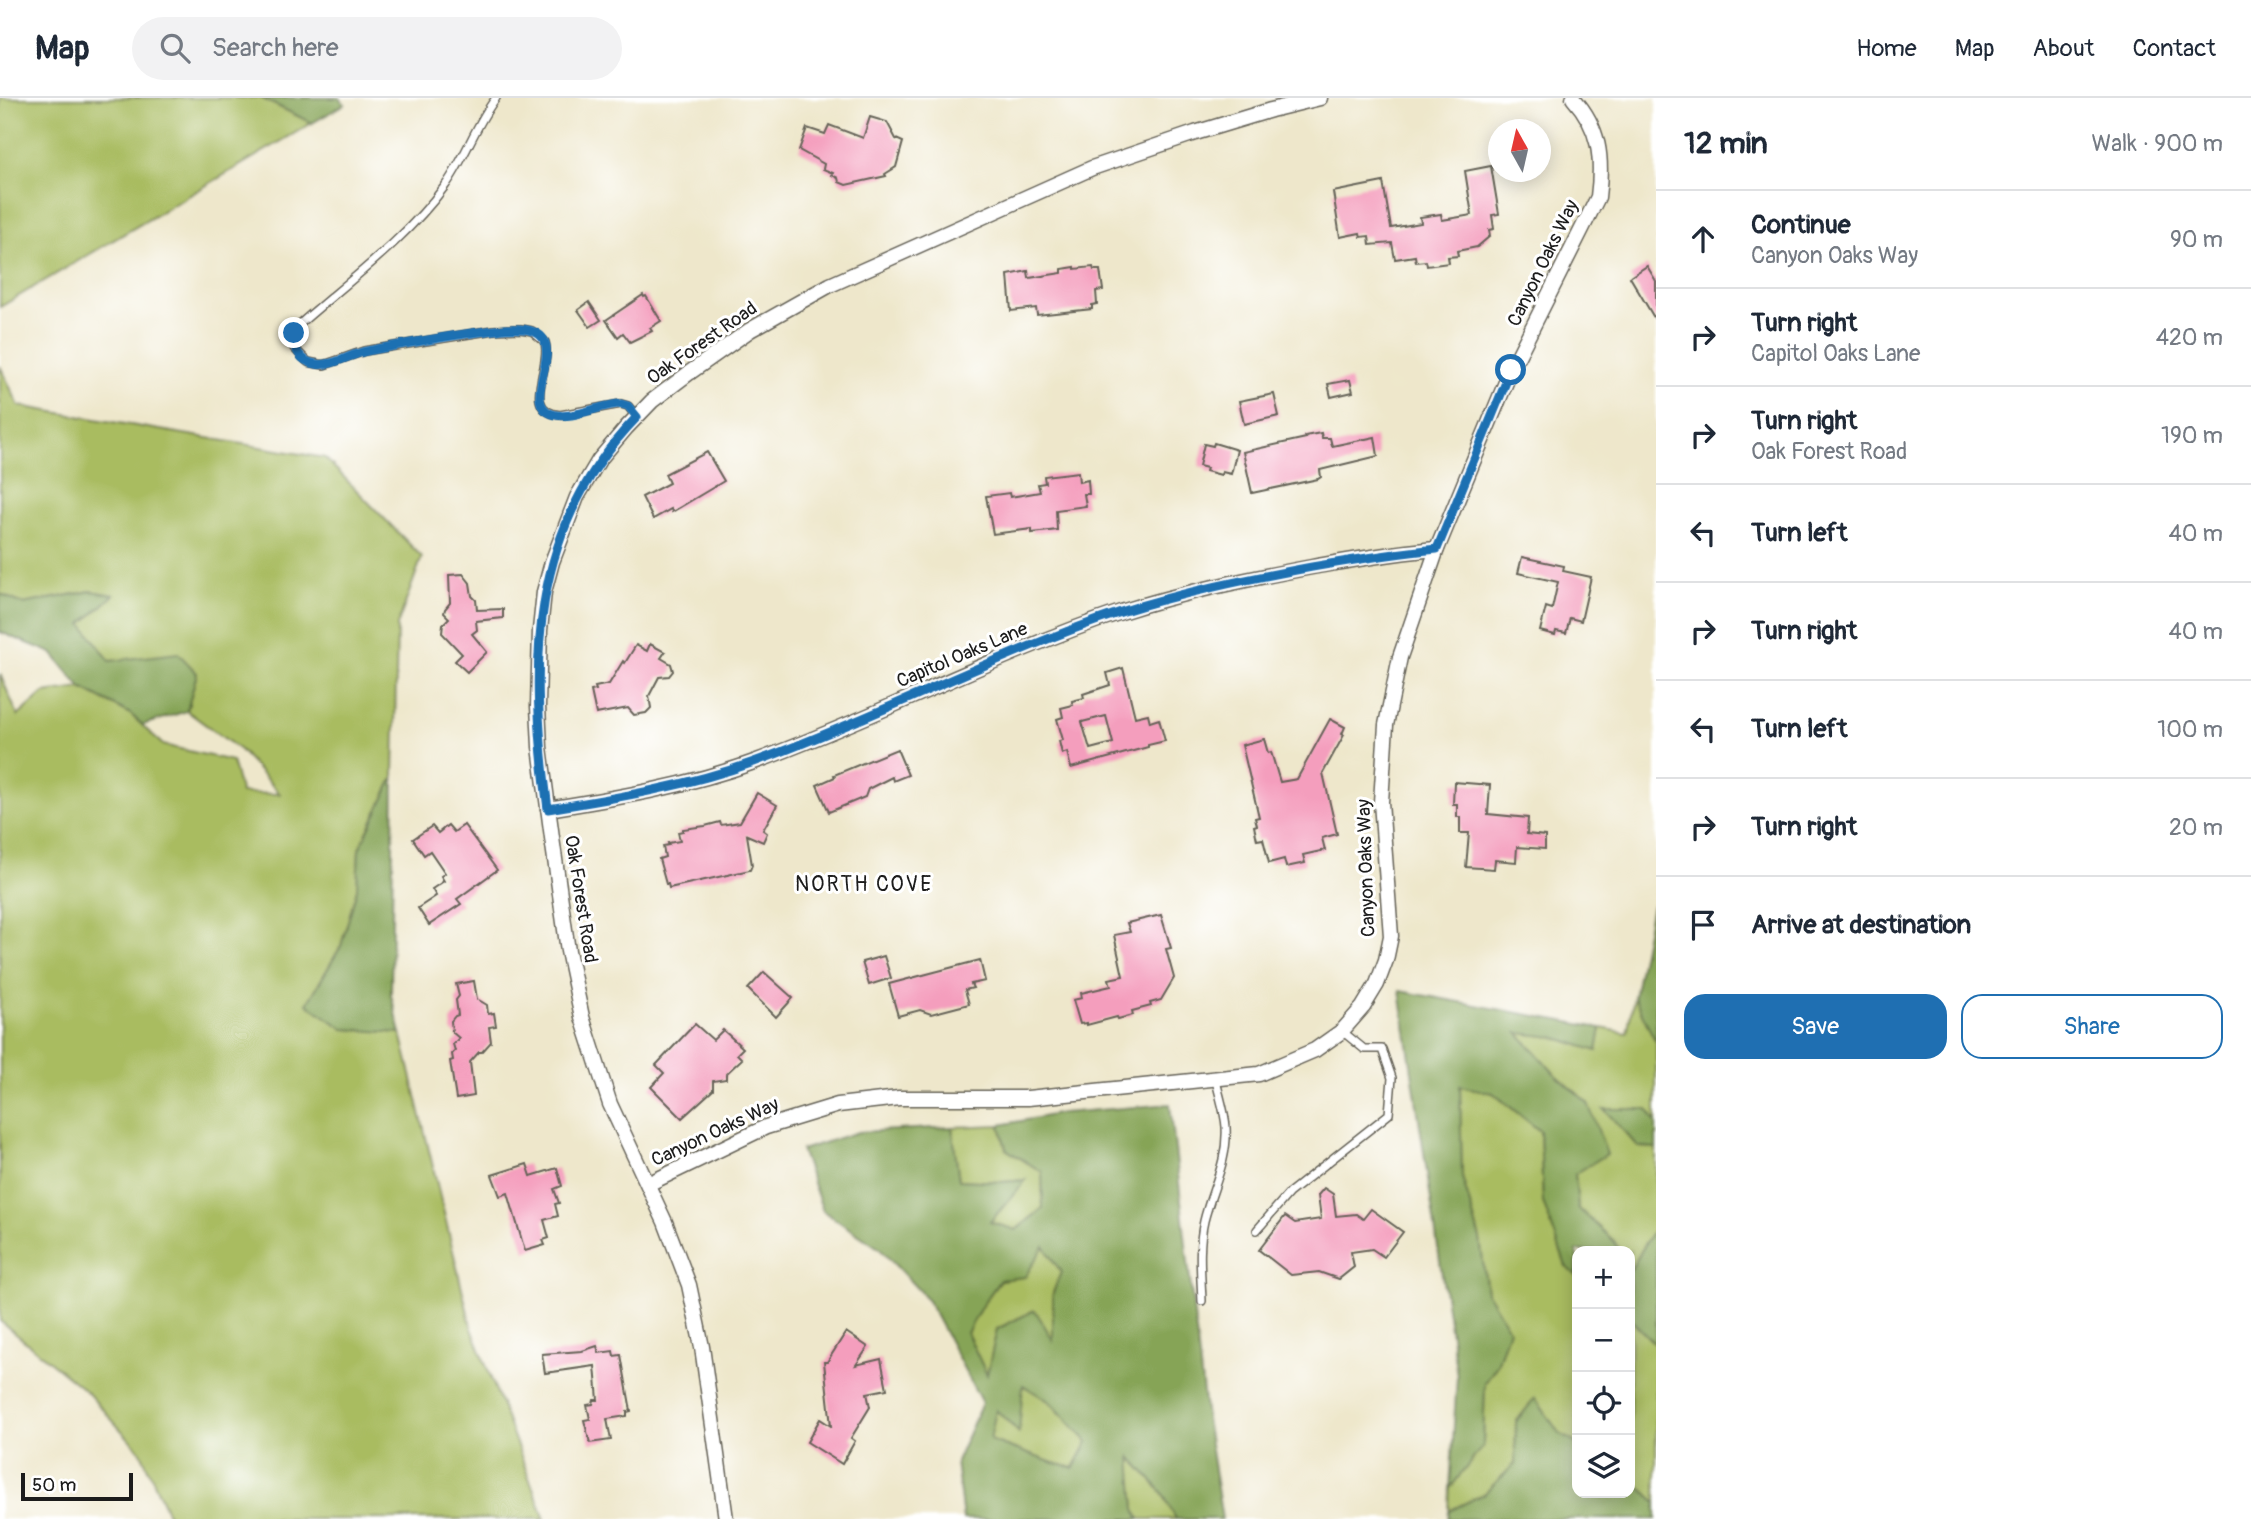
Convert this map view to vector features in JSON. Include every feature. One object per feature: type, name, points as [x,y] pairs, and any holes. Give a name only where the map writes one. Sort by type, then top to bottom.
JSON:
[{"type":"street","name":"Oak Forest Road","points":[[726,1519],[702,1347],[689,1285],[677,1250],[610,1104],[582,1017],[568,951],[540,747],[538,706],[544,592],[552,562],[577,498],[600,460],[652,401],[750,330],[842,279],[1092,168],[1207,129],[1320,98]]},
{"type":"street","name":"Canyon Oaks Way","points":[[648,1184],[766,1126],[838,1105],[899,1098],[1009,1100],[1259,1074],[1315,1050],[1342,1031],[1363,1007],[1377,984],[1391,936],[1382,822],[1386,725],[1400,657],[1437,549],[1511,370],[1598,197],[1601,174],[1598,140],[1587,115],[1573,99]]},
{"type":"street","name":"Capitol Oaks Lane","points":[[548,809],[624,797],[751,763],[1051,638],[1168,598],[1278,573],[1397,552],[1437,549]]},
{"type":"lane","points":[[496,98],[485,113],[453,175],[425,211],[404,233],[301,323],[294,333],[294,348],[308,362],[324,365],[365,351],[494,330],[532,331],[540,336],[547,349],[539,394],[540,404],[545,410],[560,415],[621,404],[628,406],[637,417]]},
{"type":"lane","points":[[1257,1230],[1289,1193],[1389,1114],[1392,1078],[1382,1049],[1364,1049],[1342,1031]]},
{"type":"lane","points":[[1202,1301],[1200,1260],[1203,1224],[1222,1169],[1226,1127],[1216,1080]]},
{"type":"green space","points":[[0,98],[261,98],[312,123],[0,307]]},
{"type":"green space","points":[[261,98],[339,98],[345,104],[312,123]]},
{"type":"green space","points":[[0,366],[19,406],[325,458],[422,557],[397,626],[394,777],[359,849],[357,889],[341,946],[307,1004],[344,1029],[401,1033],[471,1326],[545,1519],[170,1519],[141,1452],[86,1391],[0,1321],[0,674],[18,716],[44,693],[81,688],[129,713],[163,745],[232,761],[241,793],[280,794],[240,750],[187,711],[197,673],[178,654],[110,661],[82,624],[113,595],[90,591],[23,604],[0,594]]},
{"type":"green space","points":[[91,591],[114,595],[82,624],[110,661],[178,653],[197,673],[187,711],[143,725],[129,713],[81,688],[52,653],[0,632],[0,594],[23,604]]},
{"type":"green space","points":[[394,777],[391,995],[401,1033],[344,1029],[307,1004],[341,946],[357,889],[359,849]]},
{"type":"green space","points":[[1652,906],[1656,907],[1656,1042],[1634,997]]},
{"type":"green space","points":[[1400,991],[1601,1028],[1597,1051],[1554,1037],[1518,1033],[1554,1073],[1588,1103],[1607,1154],[1575,1174],[1578,1208],[1616,1246],[1572,1246],[1572,1271],[1566,1266],[1543,1202],[1540,1131],[1493,1093],[1460,1086],[1462,1177],[1480,1239],[1487,1293],[1509,1329],[1497,1365],[1485,1383],[1483,1446],[1450,1488],[1457,1376]]},
{"type":"green space","points":[[1634,997],[1656,1042],[1656,1124],[1648,1109],[1604,1109],[1638,1147],[1656,1148],[1656,1231],[1652,1232],[1635,1262],[1635,1246],[1616,1246],[1578,1209],[1575,1174],[1588,1103],[1554,1073],[1517,1032],[1554,1037],[1597,1051],[1601,1028],[1627,1033]]},
{"type":"green space","points":[[1460,1085],[1493,1093],[1540,1131],[1543,1202],[1566,1266],[1572,1271],[1572,1441],[1559,1433],[1535,1398],[1516,1422],[1515,1464],[1484,1494],[1449,1511],[1450,1488],[1483,1446],[1485,1383],[1497,1365],[1509,1329],[1487,1293],[1480,1239],[1462,1177]]},
{"type":"green space","points":[[1170,1104],[1206,1419],[1222,1519],[1176,1519],[1162,1492],[1131,1457],[1135,1509],[1140,1519],[963,1519],[956,1462],[982,1403],[927,1299],[880,1249],[823,1211],[801,1150],[858,1132],[952,1127],[959,1180],[1026,1180],[990,1222],[1016,1230],[1043,1208],[1042,1172],[1006,1149],[1000,1125],[1062,1113]],"holes":[[[1044,1246],[1061,1272],[1053,1293],[1053,1340],[1035,1310],[997,1329],[987,1375],[967,1333],[1000,1280],[1025,1277]],[[1023,1385],[1050,1402],[1088,1442],[1074,1468],[990,1440],[996,1410],[1019,1432]]]},
{"type":"green space","points":[[1604,1109],[1648,1109],[1656,1124],[1656,1148],[1638,1147]]},
{"type":"green space","points":[[1000,1125],[1006,1149],[1042,1172],[1043,1208],[1016,1230],[990,1222],[1025,1180],[959,1180],[952,1127]]},
{"type":"green space","points":[[1656,1231],[1656,1345],[1635,1324],[1635,1262],[1652,1232]]},
{"type":"green space","points":[[1043,1245],[1061,1272],[1053,1293],[1053,1342],[1034,1310],[997,1329],[987,1376],[967,1333],[1000,1280],[1025,1276]]},
{"type":"green space","points":[[1635,1324],[1656,1345],[1656,1502],[1635,1483]]},
{"type":"green space","points":[[1022,1385],[1050,1402],[1088,1442],[1074,1468],[990,1440],[996,1409],[1018,1432]]},
{"type":"green space","points":[[1535,1398],[1559,1433],[1572,1441],[1572,1498],[1635,1498],[1635,1483],[1656,1502],[1656,1519],[1448,1519],[1449,1511],[1484,1494],[1515,1464],[1516,1422]]},
{"type":"green space","points":[[1130,1456],[1162,1492],[1176,1519],[1140,1519],[1135,1509]]},
{"type":"building","points":[[870,117],[887,122],[896,139],[903,142],[896,167],[885,174],[886,176],[846,185],[839,182],[833,173],[823,169],[824,164],[799,150],[807,128],[825,134],[829,125],[863,138]]},
{"type":"building","points":[[1488,167],[1488,182],[1494,182],[1499,214],[1492,215],[1494,229],[1489,230],[1490,236],[1477,247],[1457,251],[1458,256],[1448,257],[1449,263],[1427,266],[1426,261],[1416,262],[1415,256],[1395,259],[1392,243],[1370,245],[1369,236],[1361,237],[1360,233],[1340,237],[1333,192],[1383,182],[1391,228],[1421,223],[1420,217],[1441,214],[1442,220],[1472,215],[1465,171]]},
{"type":"building","points":[[1647,266],[1656,281],[1656,321],[1630,277]]},
{"type":"building","points":[[1093,267],[1094,270],[1100,270],[1103,290],[1096,291],[1097,304],[1092,305],[1092,309],[1037,315],[1036,308],[1011,311],[1008,275],[1028,271],[1029,278],[1062,273],[1062,269]]},
{"type":"building","points":[[643,295],[661,321],[650,328],[652,331],[630,342],[623,333],[618,337],[606,320]]},
{"type":"building","points":[[589,302],[601,320],[590,327],[578,310]]},
{"type":"building","points":[[1350,380],[1353,392],[1331,397],[1328,384]]},
{"type":"building","points":[[1274,394],[1279,416],[1244,424],[1239,401]]},
{"type":"building","points":[[1321,433],[1322,438],[1330,438],[1332,446],[1375,437],[1378,456],[1320,470],[1321,477],[1318,479],[1252,493],[1243,452]]},
{"type":"building","points":[[1214,443],[1237,450],[1231,474],[1222,472],[1221,475],[1199,466],[1204,444],[1213,446]]},
{"type":"building","points":[[707,452],[724,481],[672,512],[671,509],[653,519],[642,497],[669,483],[665,474]]},
{"type":"building","points":[[1078,472],[1079,482],[1088,480],[1089,494],[1084,494],[1086,506],[1056,510],[1057,530],[1032,533],[1032,529],[993,534],[986,496],[1009,493],[1010,497],[1040,492],[1038,484],[1045,483],[1044,476]]},
{"type":"building","points":[[1522,557],[1564,566],[1563,571],[1591,577],[1581,621],[1570,618],[1566,633],[1556,631],[1555,635],[1540,631],[1546,607],[1552,609],[1558,582],[1518,573]]},
{"type":"building","points":[[463,574],[470,583],[477,610],[503,609],[503,618],[476,621],[477,630],[472,634],[487,652],[467,672],[455,661],[462,654],[442,633],[443,624],[449,618],[444,613],[450,603],[449,575]]},
{"type":"building","points":[[650,644],[665,652],[661,658],[671,664],[673,671],[669,676],[659,677],[649,696],[651,708],[646,713],[634,715],[628,708],[596,714],[591,691],[596,690],[595,687],[609,684],[636,645],[647,651]]},
{"type":"building","points":[[1123,668],[1135,717],[1148,714],[1150,722],[1159,719],[1165,741],[1071,768],[1067,752],[1062,754],[1059,741],[1063,740],[1057,719],[1063,717],[1061,708],[1084,698],[1083,694],[1110,685],[1107,673]],"holes":[[[1106,716],[1113,743],[1090,749],[1082,722]]]},
{"type":"building","points":[[1330,719],[1345,727],[1342,734],[1344,735],[1323,773],[1337,834],[1322,838],[1325,850],[1303,855],[1305,863],[1286,867],[1284,859],[1269,863],[1263,839],[1257,840],[1254,826],[1257,825],[1255,818],[1259,817],[1242,745],[1264,739],[1280,782],[1297,779]]},
{"type":"building","points":[[897,749],[908,775],[893,781],[892,777],[868,789],[865,797],[829,812],[817,785],[835,777],[834,775]]},
{"type":"building","points":[[1454,782],[1490,785],[1488,814],[1528,818],[1527,834],[1545,836],[1545,849],[1517,847],[1516,862],[1495,860],[1494,869],[1466,867],[1469,833],[1460,833],[1457,804],[1453,804]]},
{"type":"building","points":[[757,793],[777,805],[763,830],[767,833],[763,842],[747,835],[752,865],[750,870],[669,888],[659,859],[665,857],[663,846],[680,841],[678,832],[683,829],[720,822],[721,825],[740,822]]},
{"type":"building","points":[[448,825],[454,832],[464,825],[497,870],[457,899],[461,904],[429,925],[418,908],[436,896],[432,889],[444,881],[441,876],[445,873],[430,851],[424,855],[413,839],[432,826],[438,833]]},
{"type":"building","points":[[1161,915],[1171,948],[1166,949],[1174,978],[1161,1000],[1132,1011],[1133,1015],[1087,1025],[1080,1024],[1073,1000],[1082,998],[1081,993],[1111,986],[1109,979],[1123,976],[1114,935],[1130,932],[1127,923]]},
{"type":"building","points":[[884,956],[891,978],[869,985],[862,962]]},
{"type":"building","points":[[980,960],[985,981],[971,984],[973,988],[965,990],[969,1004],[931,1014],[920,1010],[898,1016],[889,984]]},
{"type":"building","points":[[764,972],[793,998],[776,1017],[748,989]]},
{"type":"building","points":[[474,981],[477,999],[487,1005],[488,1014],[494,1013],[496,1026],[489,1027],[491,1042],[470,1062],[474,1096],[456,1099],[450,1061],[453,1060],[452,1054],[455,1051],[453,1044],[459,1038],[452,1032],[451,1021],[458,1015],[456,1000],[459,996],[456,984]]},
{"type":"building","points":[[695,1024],[713,1040],[723,1030],[743,1048],[737,1054],[742,1059],[726,1074],[726,1079],[713,1081],[713,1090],[682,1118],[651,1087],[664,1073],[656,1065]]},
{"type":"building","points":[[527,1164],[531,1176],[557,1168],[562,1186],[554,1189],[559,1203],[555,1204],[558,1216],[544,1220],[549,1238],[543,1240],[545,1245],[525,1251],[508,1193],[500,1196],[492,1175]]},
{"type":"building","points":[[1324,1188],[1333,1194],[1336,1216],[1356,1214],[1363,1219],[1371,1209],[1403,1232],[1384,1257],[1372,1249],[1351,1252],[1354,1267],[1339,1279],[1319,1272],[1291,1275],[1259,1250],[1285,1216],[1295,1223],[1321,1219],[1318,1195]]},
{"type":"building","points":[[846,1332],[868,1347],[856,1365],[881,1359],[887,1389],[867,1393],[870,1407],[851,1438],[855,1441],[842,1464],[807,1442],[820,1419],[831,1426],[824,1362],[827,1362]]},
{"type":"building","points":[[597,1346],[599,1353],[613,1351],[614,1356],[621,1355],[631,1411],[627,1412],[627,1416],[607,1419],[611,1440],[590,1443],[584,1420],[590,1419],[587,1405],[598,1400],[595,1366],[545,1373],[542,1354],[582,1351]]},
{"type":"district","name":"NORTH COVE","points":[[864,884]]},
{"type":"route","points":[[294,333],[294,348],[301,356],[308,362],[324,365],[365,351],[494,330],[532,331],[545,342],[547,349],[539,394],[540,404],[545,410],[560,415],[621,404],[628,406],[637,417],[600,460],[577,498],[552,562],[544,592],[538,706],[548,809],[624,797],[751,763],[1039,643],[1168,598],[1278,573],[1397,552],[1437,549],[1511,370]]}]
